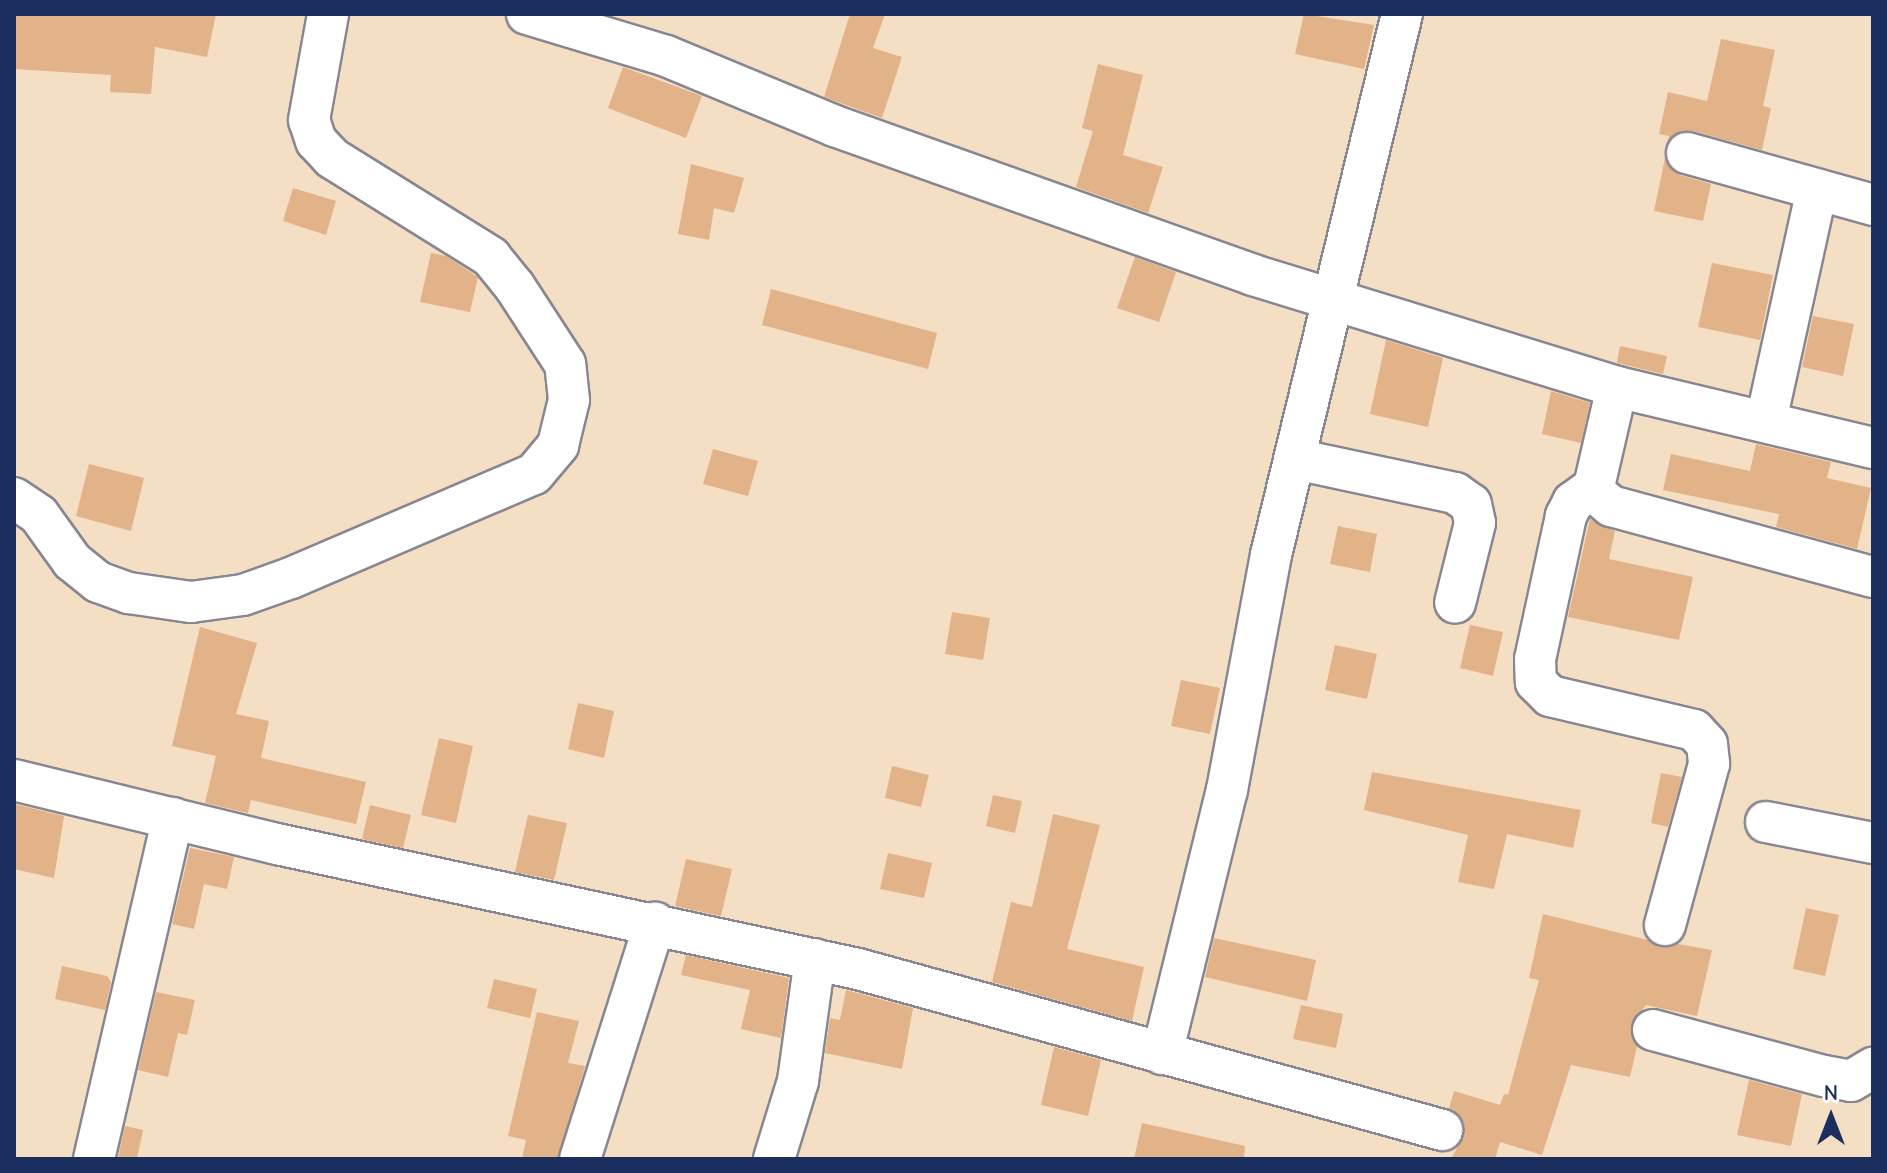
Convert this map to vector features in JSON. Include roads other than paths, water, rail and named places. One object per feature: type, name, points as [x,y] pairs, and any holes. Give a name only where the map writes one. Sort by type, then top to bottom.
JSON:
[{"type":"street","points":[[14,498],[39,515],[72,561],[98,582],[129,593],[191,602],[243,595],[291,578],[520,481],[534,474],[558,445],[569,400],[565,364],[515,287],[491,257],[332,158],[316,141],[309,120],[328,14]]},
{"type":"street","points":[[527,14],[666,56],[835,126],[1083,218],[1334,299],[1617,387],[1873,448]]},
{"type":"street","points":[[1162,1054],[1227,790],[1295,459],[1402,14]]},
{"type":"street","points":[[1687,153],[1873,205]]},
{"type":"street","points":[[1766,421],[1817,190]]},
{"type":"street","points":[[1617,387],[1594,487],[1573,502],[1566,516],[1535,659],[1536,682],[1550,696],[1694,730],[1707,744],[1709,764],[1665,925]]},
{"type":"street","points":[[1295,459],[1455,493],[1471,504],[1475,523],[1455,603]]},
{"type":"street","points":[[1594,487],[1611,506],[1873,577]]},
{"type":"street","points":[[14,780],[173,818],[815,959],[1442,1130]]},
{"type":"street","points":[[94,1159],[173,818]]},
{"type":"street","points":[[1766,822],[1873,843]]},
{"type":"street","points":[[580,1159],[655,923]]},
{"type":"street","points":[[774,1159],[798,1081],[815,959]]},
{"type":"street","points":[[1653,1030],[1851,1081],[1873,1068]]}]
